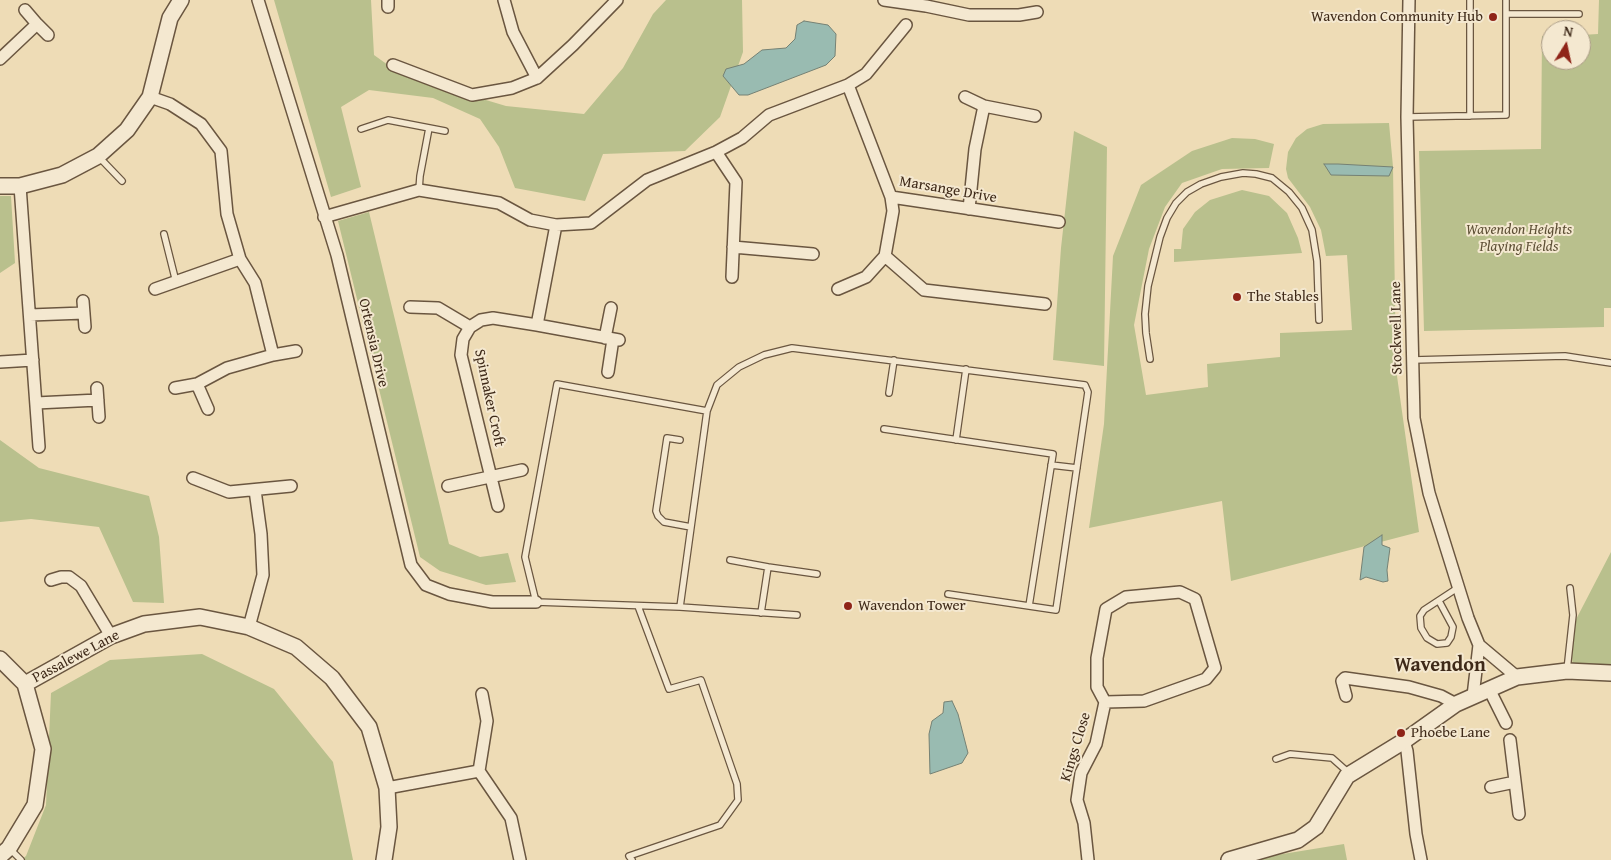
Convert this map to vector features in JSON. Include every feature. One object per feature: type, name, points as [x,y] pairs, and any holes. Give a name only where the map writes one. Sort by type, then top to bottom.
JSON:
[{"type":"street","points":[[0,186],[20,186],[62,175],[98,156],[127,130],[150,96],[170,18],[181,0]]},
{"type":"street","name":"Ortensia Drive","points":[[258,0],[337,255],[411,565],[426,585],[449,594],[492,602],[536,602]]},
{"type":"street","points":[[504,0],[513,32],[537,78]]},
{"type":"street","points":[[393,65],[472,94],[512,88],[537,78],[573,46],[617,0]]},
{"type":"street","points":[[884,0],[926,3],[969,15],[1019,16],[1037,12]]},
{"type":"street","name":"Stockwell Lane","points":[[1409,0],[1407,117],[1414,418],[1429,493],[1468,618],[1479,645],[1517,677]]},
{"type":"street","points":[[24,10],[48,35]]},
{"type":"street","points":[[0,58],[37,24]]},
{"type":"street","points":[[324,217],[419,190],[499,203],[530,220],[556,226],[591,223],[647,180],[716,152],[742,138],[769,115],[848,84],[866,74],[906,25]]},
{"type":"street","name":"Marsange Drive","points":[[848,84],[891,197],[1059,222]]},
{"type":"street","points":[[150,96],[170,104],[202,124],[221,152],[227,214],[240,258],[255,283],[273,355]]},
{"type":"street","points":[[965,97],[984,106],[1035,116]]},
{"type":"street","points":[[968,209],[975,149],[984,106]]},
{"type":"street","points":[[716,152],[736,182],[732,278]]},
{"type":"street","points":[[20,186],[40,447]]},
{"type":"street","points":[[838,289],[866,277],[885,256],[894,211],[891,197]]},
{"type":"street","points":[[537,325],[556,226]]},
{"type":"street","points":[[733,246],[813,254]]},
{"type":"street","points":[[885,256],[924,290],[1045,304]]},
{"type":"street","points":[[155,290],[240,258]]},
{"type":"street","points":[[83,300],[85,327]]},
{"type":"street","points":[[410,307],[438,308],[470,327],[482,320],[493,318],[613,339]]},
{"type":"street","points":[[608,372],[613,339],[611,308]]},
{"type":"street","points":[[30,315],[84,313]]},
{"type":"street","name":"Spinnaker Croft","points":[[470,327],[463,339],[461,355],[498,506]]},
{"type":"street","points":[[174,388],[196,384],[227,368],[296,350]]},
{"type":"street","points":[[0,362],[33,360]]},
{"type":"street","points":[[196,384],[208,409]]},
{"type":"street","points":[[97,388],[99,417]]},
{"type":"street","points":[[36,403],[98,400]]},
{"type":"street","points":[[448,486],[522,470]]},
{"type":"street","points":[[193,478],[229,492],[291,486]]},
{"type":"street","points":[[250,627],[263,575],[261,534],[255,490]]},
{"type":"street","points":[[51,580],[61,576],[69,577],[81,586],[111,636]]},
{"type":"street","name":"Kings Close","points":[[1088,860],[1084,823],[1077,800],[1081,773],[1096,744],[1105,702],[1097,687],[1098,658],[1106,609],[1126,597],[1180,592],[1195,599],[1215,668],[1206,679],[1144,702],[1105,702]]},
{"type":"street","name":"Passalewe Lane","points":[[24,684],[111,636],[144,624],[200,618],[250,627],[296,647],[332,678],[369,727],[387,788],[389,827],[384,860]]},
{"type":"street","name":"Stockwell Lane","points":[[1473,696],[1479,645]]},
{"type":"street","points":[[0,659],[24,684],[43,749],[35,804],[4,852]]},
{"type":"street","points":[[1229,860],[1298,840],[1316,827],[1350,774],[1404,742],[1456,704],[1517,677],[1567,671],[1611,673]]},
{"type":"street","points":[[1346,696],[1342,681],[1344,678],[1409,687],[1441,696],[1456,704]]},
{"type":"street","points":[[1489,689],[1506,724]]},
{"type":"street","points":[[482,694],[487,721],[479,771],[511,818],[520,860]]},
{"type":"street","points":[[1510,740],[1519,814]]},
{"type":"street","points":[[1404,742],[1407,751],[1416,834],[1421,860]]},
{"type":"street","points":[[387,788],[479,771]]},
{"type":"street","points":[[1491,787],[1515,782]]},
{"type":"lane","points":[[1470,0],[1470,116]]},
{"type":"lane","points":[[1407,117],[1506,115],[1506,0]]},
{"type":"lane","points":[[1506,14],[1579,14]]},
{"type":"lane","points":[[361,129],[388,120],[445,131]]},
{"type":"lane","points":[[419,190],[429,128]]},
{"type":"lane","points":[[98,156],[122,181]]},
{"type":"lane","points":[[1150,359],[1145,314],[1148,286],[1160,237],[1167,218],[1176,203],[1187,192],[1201,184],[1221,177],[1243,173],[1272,178],[1289,192],[1302,208],[1312,230],[1317,261],[1319,320]]},
{"type":"lane","points":[[164,234],[176,282]]},
{"type":"lane","points":[[680,607],[707,411],[717,385],[739,367],[764,355],[792,348],[1085,385],[1088,392],[1056,610],[948,594]]},
{"type":"lane","points":[[1413,360],[1565,356],[1611,363]]},
{"type":"lane","points":[[889,393],[894,360]]},
{"type":"lane","points":[[956,440],[966,369]]},
{"type":"lane","points":[[707,411],[557,384],[525,557],[536,602],[680,607],[796,615]]},
{"type":"lane","points":[[884,429],[1053,454],[1029,606]]},
{"type":"lane","points":[[680,440],[667,438],[656,511],[664,522],[691,527]]},
{"type":"lane","points":[[1051,465],[1077,468]]},
{"type":"lane","points":[[730,560],[817,574]]},
{"type":"lane","points":[[762,613],[768,567]]},
{"type":"lane","points":[[1439,601],[1453,627],[1451,637],[1447,643],[1438,644],[1427,638],[1421,628],[1420,616],[1424,610],[1459,587]]},
{"type":"lane","points":[[1567,671],[1569,638],[1573,616],[1570,588]]},
{"type":"lane","points":[[632,860],[629,856],[720,824],[738,800],[737,784],[701,680],[669,689],[638,606]]},
{"type":"lane","points":[[1276,759],[1290,754],[1332,758],[1350,774]]},
{"type":"lane","points":[[4,852],[21,860]]},
{"type":"green space","points":[[274,0],[371,0],[374,55],[402,75],[506,106],[584,114],[623,68],[653,14],[666,0],[742,0],[743,52],[720,117],[685,151],[603,154],[585,201],[515,188],[499,147],[480,119],[433,98],[369,90],[341,107],[361,187],[331,197]]},
{"type":"green space","name":"Wavendon Heights Playing Fields","points":[[1599,0],[1611,0],[1611,308],[1604,308],[1604,327],[1424,331],[1419,151],[1541,149],[1542,70],[1591,70],[1591,34],[1598,34]]},
{"type":"green space","points":[[1389,123],[1393,167],[1396,369],[1419,532],[1231,581],[1222,501],[1089,528],[1104,424],[1113,256],[1141,185],[1192,151],[1232,138],[1255,139],[1274,144],[1269,168],[1222,169],[1182,183],[1165,207],[1149,249],[1134,325],[1146,395],[1208,387],[1207,364],[1280,357],[1280,333],[1352,330],[1347,255],[1326,256],[1321,230],[1310,207],[1288,178],[1286,169],[1288,152],[1296,138],[1307,129],[1323,124]]},
{"type":"green space","points":[[1074,131],[1107,147],[1104,366],[1053,360],[1061,248]]},
{"type":"green space","points":[[1242,190],[1269,196],[1287,213],[1298,238],[1302,253],[1174,262],[1174,249],[1181,249],[1183,229],[1195,212],[1210,200]]},
{"type":"green space","points":[[0,196],[11,196],[15,263],[0,273]]},
{"type":"green space","points":[[369,212],[449,544],[480,557],[508,553],[516,582],[486,585],[440,571],[420,557],[338,221]]},
{"type":"green space","points":[[0,440],[39,468],[149,496],[159,537],[164,603],[133,602],[99,527],[31,519],[0,522]]},
{"type":"green space","points":[[1611,552],[1611,671],[1573,670],[1570,631]]},
{"type":"green space","points":[[202,654],[274,689],[333,762],[353,860],[21,860],[26,856],[46,805],[51,693],[110,660]]},
{"type":"green space","points":[[1344,844],[1347,860],[1246,860]]},
{"type":"water","points":[[804,21],[828,25],[836,34],[835,56],[826,65],[748,95],[739,95],[723,76],[726,69],[744,64],[762,50],[786,48],[795,39],[797,25]]},
{"type":"water","points":[[1324,164],[1393,167],[1389,176],[1331,175]]},
{"type":"water","points":[[1382,535],[1382,545],[1390,548],[1387,570],[1388,581],[1383,582],[1366,577],[1360,580],[1364,547]]},
{"type":"water","points":[[952,701],[958,714],[968,753],[962,763],[930,774],[929,734],[932,721],[943,713],[944,702]]},
{"type":"place","name":"Wavendon Community Hub","points":[[1493,17]]},
{"type":"place","name":"The Stables","points":[[1237,297]]},
{"type":"place","name":"Wavendon Tower","points":[[848,606]]},
{"type":"place","name":"Phoebe Lane","points":[[1401,733]]},
{"type":"district","name":"Wavendon","points":[[1440,666]]}]
